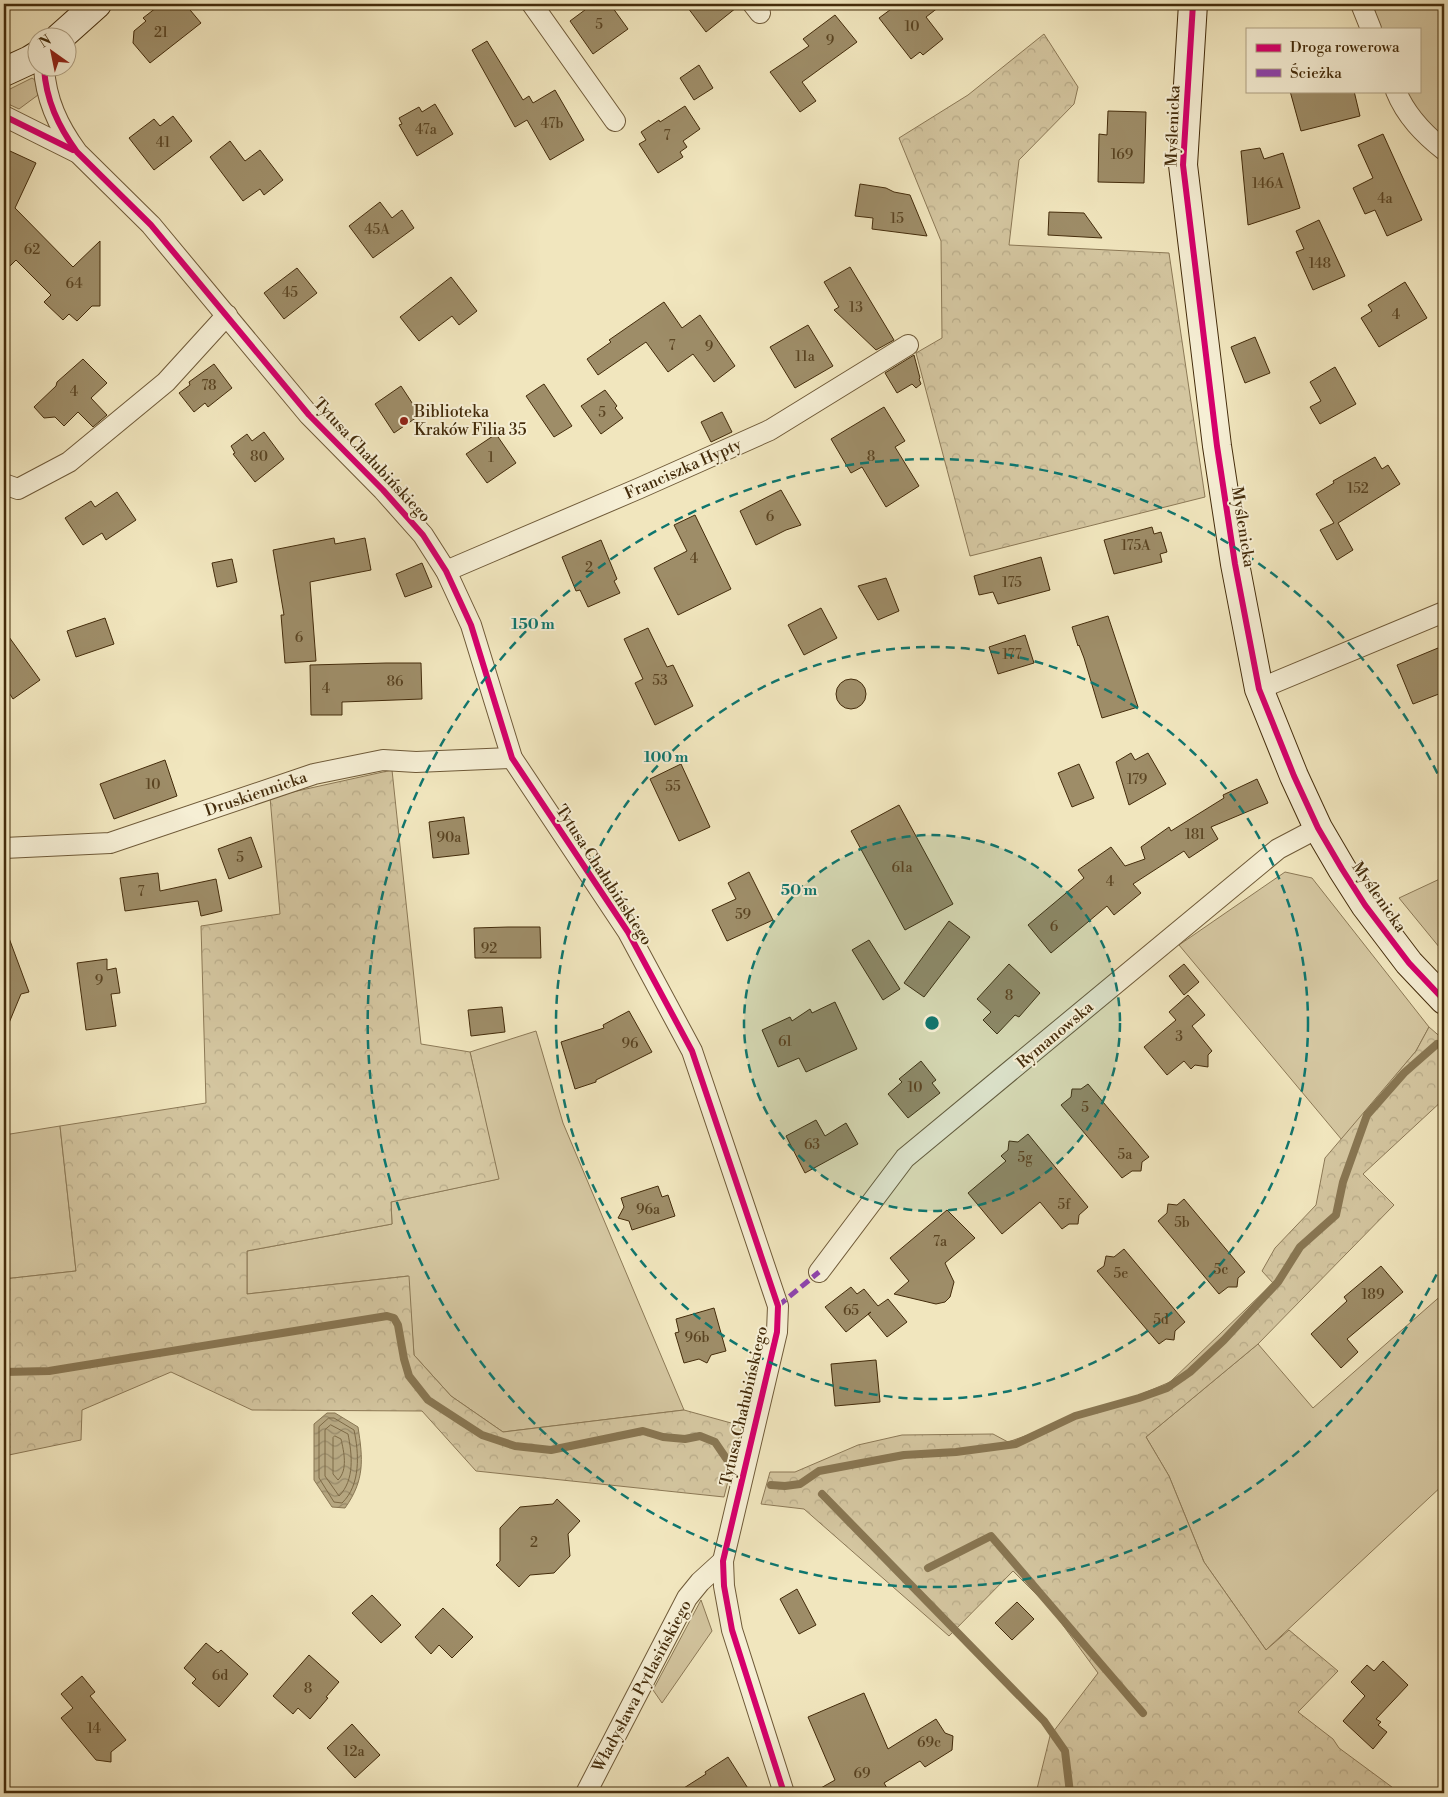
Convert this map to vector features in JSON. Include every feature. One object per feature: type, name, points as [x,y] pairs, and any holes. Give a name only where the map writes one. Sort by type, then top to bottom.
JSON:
[{"type":"street","points":[[70,28],[97,4]]},
{"type":"street","points":[[532,4],[615,121]]},
{"type":"street","name":"Myślenicka","points":[[1193,4],[1184,165],[1217,446],[1235,564],[1259,689],[1294,776],[1318,828],[1365,905],[1409,963],[1444,1000]]},
{"type":"street","points":[[1361,4],[1371,28]]},
{"type":"street","points":[[4,72],[28,61]]},
{"type":"street","name":"Tytusa Chałubińskiego","points":[[45,78],[54,114],[67,139],[77,152],[151,225],[309,415],[383,490],[423,535],[446,571],[470,625],[512,758],[628,932],[692,1051],[778,1306],[777,1332],[723,1561],[724,1586],[732,1630],[784,1793]]},
{"type":"street","points":[[1396,92],[1401,103],[1422,132],[1444,150]]},
{"type":"street","name":"Tytusa Chałubińskiego","points":[[4,116],[77,152]]},
{"type":"street","points":[[4,484],[18,489],[69,462],[166,382],[227,315]]},
{"type":"street","name":"Franciszka Hypty","points":[[446,571],[770,430],[908,345]]},
{"type":"street","points":[[1259,689],[1444,612]]},
{"type":"street","name":"Druskiennicka","points":[[4,848],[110,843],[314,774],[384,760],[416,762],[512,758]]},
{"type":"street","name":"Rymanowska","points":[[819,1272],[905,1158],[1278,849],[1318,828]]},
{"type":"street","name":"Władysława Pytlasińskiego","points":[[586,1793],[687,1598],[700,1582],[723,1561]]},
{"type":"green space","points":[[1371,4],[1444,4],[1444,140],[1410,102],[1406,92],[1420,92],[1420,28],[1381,28]]},
{"type":"green space","points":[[1044,34],[1078,87],[1074,104],[1019,160],[1009,245],[1169,253],[1205,497],[970,556],[916,353],[942,338],[941,241],[899,138],[968,95]]},
{"type":"green space","points":[[32,78],[35,80],[38,95],[19,109],[4,102],[4,92]]},
{"type":"green space","points":[[392,770],[421,1044],[470,1052],[499,1179],[391,1202],[392,1224],[247,1251],[247,1294],[409,1276],[414,1355],[451,1396],[503,1432],[684,1410],[742,1426],[724,1497],[476,1471],[422,1411],[252,1410],[171,1372],[82,1410],[81,1440],[4,1456],[4,1279],[76,1271],[60,1126],[206,1103],[201,926],[280,914],[270,797]]},
{"type":"green space","points":[[1285,872],[1312,878],[1429,1027],[1416,1051],[1342,1140],[1179,945]]},
{"type":"green space","points":[[1444,877],[1444,953],[1399,898]]},
{"type":"green space","points":[[1429,1027],[1444,1040],[1444,1099],[1363,1174],[1394,1205],[1258,1344],[1146,1437],[1169,1476],[1204,1562],[1266,1650],[1289,1630],[1338,1671],[1298,1712],[1333,1739],[1339,1748],[1400,1793],[1036,1793],[1050,1736],[1098,1673],[1051,1609],[1013,1571],[949,1636],[804,1509],[761,1504],[770,1472],[795,1472],[858,1445],[902,1435],[993,1434],[1008,1442],[1125,1401],[1170,1382],[1273,1283],[1262,1271],[1275,1248],[1316,1205],[1325,1158],[1416,1051]]},
{"type":"green space","points":[[536,1031],[563,1123],[684,1410],[503,1432],[451,1396],[414,1355],[408,1276],[247,1294],[247,1251],[392,1224],[391,1202],[498,1179],[470,1052]]},
{"type":"green space","points":[[60,1126],[76,1271],[4,1279],[4,1135]]},
{"type":"green space","points":[[1444,1293],[1444,1484],[1266,1650],[1204,1562],[1169,1476],[1146,1437],[1258,1344],[1313,1408]]},
{"type":"green space","points":[[701,1600],[712,1631],[662,1703],[653,1690]]},
{"type":"water","points":[[327,1413],[335,1413],[358,1427],[361,1469],[352,1498],[345,1508],[332,1507],[314,1480],[314,1424]]},
{"type":"building","points":[[161,4],[185,4],[201,23],[150,63],[133,43],[134,31],[146,21],[143,18]]},
{"type":"building","points":[[593,4],[610,4],[628,29],[593,54],[570,21]]},
{"type":"building","points":[[685,4],[741,4],[706,32]]},
{"type":"building","points":[[898,4],[943,4],[926,17],[943,39],[923,55],[920,52],[911,59],[879,18]]},
{"type":"building","points":[[835,15],[857,42],[802,82],[816,101],[800,112],[770,72],[809,46],[803,39]]},
{"type":"building","points":[[487,41],[523,100],[529,96],[533,103],[555,90],[584,140],[550,160],[527,120],[515,127],[472,50]]},
{"type":"building","points":[[699,65],[713,88],[694,100],[680,78]]},
{"type":"building","points":[[1290,92],[1354,92],[1360,116],[1301,131]]},
{"type":"building","points":[[435,104],[453,134],[417,156],[399,125],[402,124],[399,118],[419,107],[422,112]]},
{"type":"building","points":[[685,106],[700,129],[683,141],[687,147],[680,152],[683,157],[658,173],[639,144],[646,140],[641,132]]},
{"type":"building","points":[[1108,111],[1146,112],[1144,183],[1098,182],[1099,134],[1107,135]]},
{"type":"building","points":[[173,116],[192,141],[154,170],[129,138],[154,119],[160,126]]},
{"type":"building","points":[[1383,134],[1422,220],[1387,236],[1375,210],[1365,214],[1353,188],[1373,178],[1358,145]]},
{"type":"building","points":[[230,141],[245,161],[260,150],[283,180],[264,195],[260,189],[243,201],[210,157]]},
{"type":"building","points":[[1260,148],[1264,159],[1283,153],[1300,208],[1248,225],[1241,151]]},
{"type":"building","points":[[10,151],[36,163],[15,208],[73,267],[100,241],[100,306],[92,306],[77,321],[69,314],[63,320],[44,302],[51,295],[16,260],[4,272],[4,164]]},
{"type":"building","points":[[860,184],[886,188],[894,192],[910,195],[927,236],[872,229],[873,218],[855,216]]},
{"type":"building","points":[[380,202],[392,218],[402,210],[414,228],[373,258],[349,226]]},
{"type":"building","points":[[1049,212],[1084,213],[1102,238],[1048,235]]},
{"type":"building","points":[[1319,220],[1345,276],[1313,290],[1296,252],[1304,249],[1296,231]]},
{"type":"building","points":[[850,267],[894,340],[876,350],[834,310],[839,307],[824,282]]},
{"type":"building","points":[[297,268],[317,293],[284,319],[264,293]]},
{"type":"building","points":[[451,277],[477,311],[459,325],[452,316],[419,341],[400,317]]},
{"type":"building","points":[[1405,282],[1427,318],[1379,347],[1361,318],[1372,311],[1368,305]]},
{"type":"building","points":[[664,302],[682,328],[700,315],[735,366],[714,382],[693,354],[668,372],[646,342],[598,375],[587,359],[611,342],[609,340]]},
{"type":"building","points":[[808,325],[833,366],[795,388],[770,347]]},
{"type":"building","points":[[1255,337],[1270,373],[1245,383],[1231,347]]},
{"type":"building","points":[[914,355],[921,384],[916,388],[912,384],[897,393],[885,373]]},
{"type":"building","points":[[83,359],[107,383],[91,398],[107,415],[93,427],[78,412],[64,426],[55,417],[44,418],[34,407],[56,386],[57,382]]},
{"type":"building","points":[[214,364],[232,388],[208,407],[205,403],[194,412],[179,393],[190,385],[189,382]]},
{"type":"building","points":[[1335,367],[1356,404],[1320,424],[1310,407],[1321,401],[1310,382]]},
{"type":"building","points":[[544,384],[572,426],[554,437],[526,396]]},
{"type":"building","points":[[401,386],[420,415],[394,433],[375,404]]},
{"type":"building","points":[[605,390],[623,418],[601,434],[581,406]]},
{"type":"building","points":[[884,407],[905,441],[895,447],[919,486],[886,507],[862,467],[851,473],[831,439]]},
{"type":"building","points":[[722,412],[732,432],[711,442],[701,422]]},
{"type":"building","points":[[264,432],[284,459],[255,482],[233,454],[235,453],[231,446],[247,434],[252,441]]},
{"type":"building","points":[[496,434],[516,463],[487,483],[466,454]]},
{"type":"building","points":[[1375,457],[1382,469],[1388,465],[1400,484],[1338,523],[1353,550],[1337,560],[1320,530],[1334,523],[1316,494],[1334,483],[1333,481]]},
{"type":"building","points":[[781,490],[801,525],[786,530],[756,545],[740,511]]},
{"type":"building","points":[[117,492],[136,520],[106,540],[102,533],[83,545],[65,518],[91,501],[95,507]]},
{"type":"building","points":[[695,515],[731,589],[678,615],[654,568],[687,551],[674,525]]},
{"type":"building","points":[[1152,527],[1154,534],[1161,532],[1167,552],[1160,554],[1162,562],[1114,574],[1104,540]]},
{"type":"building","points":[[334,538],[335,544],[365,538],[371,570],[310,582],[316,661],[285,663],[281,615],[284,615],[273,550]]},
{"type":"building","points":[[601,540],[617,579],[614,581],[620,593],[588,607],[580,590],[576,591],[562,557]]},
{"type":"building","points":[[1041,557],[1050,590],[998,604],[993,592],[979,595],[974,576]]},
{"type":"building","points":[[232,559],[237,582],[217,587],[212,563]]},
{"type":"building","points":[[422,563],[432,587],[405,597],[396,574]]},
{"type":"building","points":[[886,578],[899,611],[878,620],[858,586]]},
{"type":"building","points":[[821,608],[837,638],[804,655],[788,625]]},
{"type":"building","points":[[1108,616],[1138,707],[1102,718],[1084,658],[1072,627]]},
{"type":"building","points":[[105,618],[114,644],[76,657],[67,631]]},
{"type":"building","points":[[648,628],[667,667],[673,665],[693,706],[655,725],[635,683],[643,679],[624,639]]},
{"type":"building","points":[[4,630],[40,680],[13,699],[4,685]]},
{"type":"building","points":[[1025,635],[1034,663],[998,674],[989,647]]},
{"type":"building","points":[[1438,648],[1444,664],[1444,692],[1413,704],[1397,665]]},
{"type":"building","points":[[421,663],[422,699],[342,702],[342,715],[311,715],[310,665]]},
{"type":"building","points":[[851,679],[857,680],[865,688],[865,700],[857,708],[851,709],[845,708],[837,700],[836,694],[837,688],[845,680]]},
{"type":"building","points":[[1131,753],[1135,760],[1148,753],[1166,784],[1129,805],[1116,762]]},
{"type":"building","points":[[165,760],[177,796],[114,819],[100,784]]},
{"type":"building","points":[[681,764],[710,827],[679,841],[650,779]]},
{"type":"building","points":[[1079,764],[1094,798],[1072,807],[1058,773]]},
{"type":"building","points":[[1257,779],[1268,803],[1211,827],[1218,839],[1189,858],[1184,851],[1133,884],[1141,893],[1114,915],[1107,906],[1051,953],[1028,925],[1084,878],[1078,870],[1111,847],[1125,866],[1145,859],[1141,847],[1169,827],[1171,831],[1224,798],[1223,795]]},
{"type":"building","points":[[899,805],[953,904],[905,930],[851,831]]},
{"type":"building","points":[[464,817],[469,854],[433,858],[429,822]]},
{"type":"building","points":[[251,837],[262,867],[229,879],[218,849]]},
{"type":"building","points":[[749,872],[773,920],[727,941],[712,910],[736,899],[728,883]]},
{"type":"building","points":[[158,873],[160,891],[216,879],[222,911],[201,916],[198,901],[125,911],[120,878]]},
{"type":"building","points":[[949,921],[970,937],[924,997],[904,983]]},
{"type":"building","points":[[540,927],[541,958],[475,958],[474,928]]},
{"type":"building","points":[[4,930],[6,930],[29,992],[21,994],[4,1035]]},
{"type":"building","points":[[869,940],[900,989],[883,1000],[852,950]]},
{"type":"building","points":[[107,959],[107,970],[116,968],[120,993],[111,994],[116,1026],[86,1030],[77,963]]},
{"type":"building","points":[[1009,964],[1040,993],[1019,1017],[1015,1015],[997,1034],[983,1020],[991,1012],[977,999]]},
{"type":"building","points":[[1184,964],[1199,982],[1184,995],[1169,976]]},
{"type":"building","points":[[1188,995],[1205,1015],[1192,1026],[1212,1051],[1208,1055],[1208,1067],[1195,1065],[1191,1069],[1184,1061],[1167,1075],[1144,1047],[1176,1020],[1169,1012]]},
{"type":"building","points":[[835,1002],[857,1049],[806,1072],[799,1058],[778,1067],[762,1030],[790,1017],[792,1021],[810,1009],[812,1013]]},
{"type":"building","points":[[502,1007],[505,1032],[471,1036],[468,1010]]},
{"type":"building","points":[[629,1011],[652,1052],[596,1080],[596,1082],[575,1089],[561,1042],[604,1028],[603,1025]]},
{"type":"building","points":[[921,1061],[936,1080],[932,1083],[940,1093],[908,1118],[888,1094],[902,1082],[899,1079]]},
{"type":"building","points":[[1088,1084],[1149,1157],[1142,1162],[1141,1171],[1132,1171],[1122,1178],[1061,1105],[1071,1097],[1072,1089],[1081,1089]]},
{"type":"building","points":[[816,1120],[825,1136],[846,1123],[858,1144],[805,1173],[786,1136]]},
{"type":"building","points":[[1028,1134],[1088,1207],[1079,1215],[1078,1224],[1069,1224],[1062,1229],[1040,1202],[1002,1234],[968,1193],[1006,1161],[1001,1156],[1008,1150],[1009,1141],[1018,1142]]},
{"type":"building","points":[[658,1186],[662,1197],[668,1195],[675,1216],[632,1230],[629,1221],[618,1218],[624,1207],[621,1198]]},
{"type":"building","points":[[1184,1199],[1245,1272],[1238,1278],[1237,1287],[1228,1287],[1219,1294],[1158,1221],[1167,1213],[1168,1204],[1177,1205]]},
{"type":"building","points":[[947,1210],[975,1238],[945,1263],[954,1282],[950,1297],[945,1302],[936,1304],[894,1294],[909,1281],[890,1258]]},
{"type":"building","points":[[1124,1249],[1185,1322],[1175,1331],[1174,1340],[1166,1339],[1159,1344],[1097,1271],[1104,1266],[1106,1256],[1114,1257]]},
{"type":"building","points":[[1381,1266],[1403,1292],[1347,1339],[1358,1352],[1341,1368],[1311,1334],[1347,1301],[1344,1297]]},
{"type":"building","points":[[851,1287],[857,1294],[864,1289],[878,1306],[888,1299],[907,1322],[887,1337],[868,1314],[846,1332],[825,1307]]},
{"type":"building","points":[[714,1308],[726,1351],[711,1355],[707,1363],[699,1359],[684,1363],[675,1333],[679,1332],[676,1319]]},
{"type":"building","points":[[876,1360],[880,1402],[835,1406],[831,1364]]},
{"type":"building","points":[[557,1499],[580,1521],[568,1534],[570,1556],[554,1573],[530,1575],[519,1587],[496,1565],[500,1561],[500,1528],[520,1507],[553,1504]]},
{"type":"building","points":[[797,1589],[816,1625],[799,1634],[780,1599]]},
{"type":"building","points":[[372,1595],[401,1625],[381,1643],[352,1613]]},
{"type":"building","points":[[1017,1602],[1034,1619],[1012,1640],[995,1623]]},
{"type":"building","points":[[443,1608],[473,1637],[452,1658],[439,1645],[431,1654],[415,1637]]},
{"type":"building","points":[[206,1643],[218,1653],[221,1650],[248,1674],[219,1707],[192,1683],[196,1679],[184,1668]]},
{"type":"building","points":[[309,1655],[339,1682],[310,1719],[298,1708],[293,1714],[273,1696]]},
{"type":"building","points":[[1383,1661],[1408,1685],[1376,1719],[1381,1722],[1378,1725],[1387,1732],[1373,1749],[1343,1721],[1365,1696],[1351,1682],[1367,1665],[1374,1671]]},
{"type":"building","points":[[82,1676],[95,1692],[90,1696],[126,1740],[111,1752],[111,1762],[96,1760],[61,1718],[73,1708],[61,1694]]},
{"type":"building","points":[[864,1693],[888,1749],[936,1719],[945,1733],[953,1736],[952,1750],[925,1767],[920,1761],[884,1783],[890,1793],[812,1793],[835,1780],[808,1717]]},
{"type":"building","points":[[352,1724],[380,1755],[355,1778],[327,1748]]},
{"type":"building","points":[[728,1757],[751,1793],[676,1793],[706,1774],[705,1772]]},
{"type":"waterway","points":[[771,1485],[800,1484],[819,1471],[904,1455],[956,1452],[1016,1444],[1075,1416],[1167,1388],[1190,1372],[1224,1340],[1278,1282],[1300,1247],[1336,1215],[1343,1182],[1367,1115],[1404,1073],[1437,1044]]},
{"type":"waterway","points":[[4,1372],[49,1371],[387,1316],[394,1318],[398,1325],[409,1376],[428,1400],[482,1435],[515,1446],[551,1450],[643,1431],[663,1437],[685,1439],[700,1436],[715,1442],[730,1464]]},
{"type":"waterway","points":[[822,1494],[1044,1721],[1065,1751],[1070,1793]]},
{"type":"waterway","points":[[928,1568],[991,1536],[1143,1713]]},
{"type":"marked path","points":[[778,1306],[819,1272]]},
{"type":"cycle path","points":[[1193,4],[1183,165],[1217,446],[1235,564],[1259,689],[1294,776],[1318,828],[1342,869],[1365,905],[1409,963],[1444,1000]]},
{"type":"cycle path","points":[[45,78],[54,112],[77,152],[151,225],[309,415],[383,490],[423,535],[446,571],[471,625],[512,758],[628,932],[692,1051],[778,1306],[777,1332],[723,1561],[724,1586],[732,1630],[784,1793]]},
{"type":"cycle path","points":[[4,116],[73,150]]},
{"type":"place","name":"Biblioteka Kraków Filia 35","points":[[404,421]]}]
